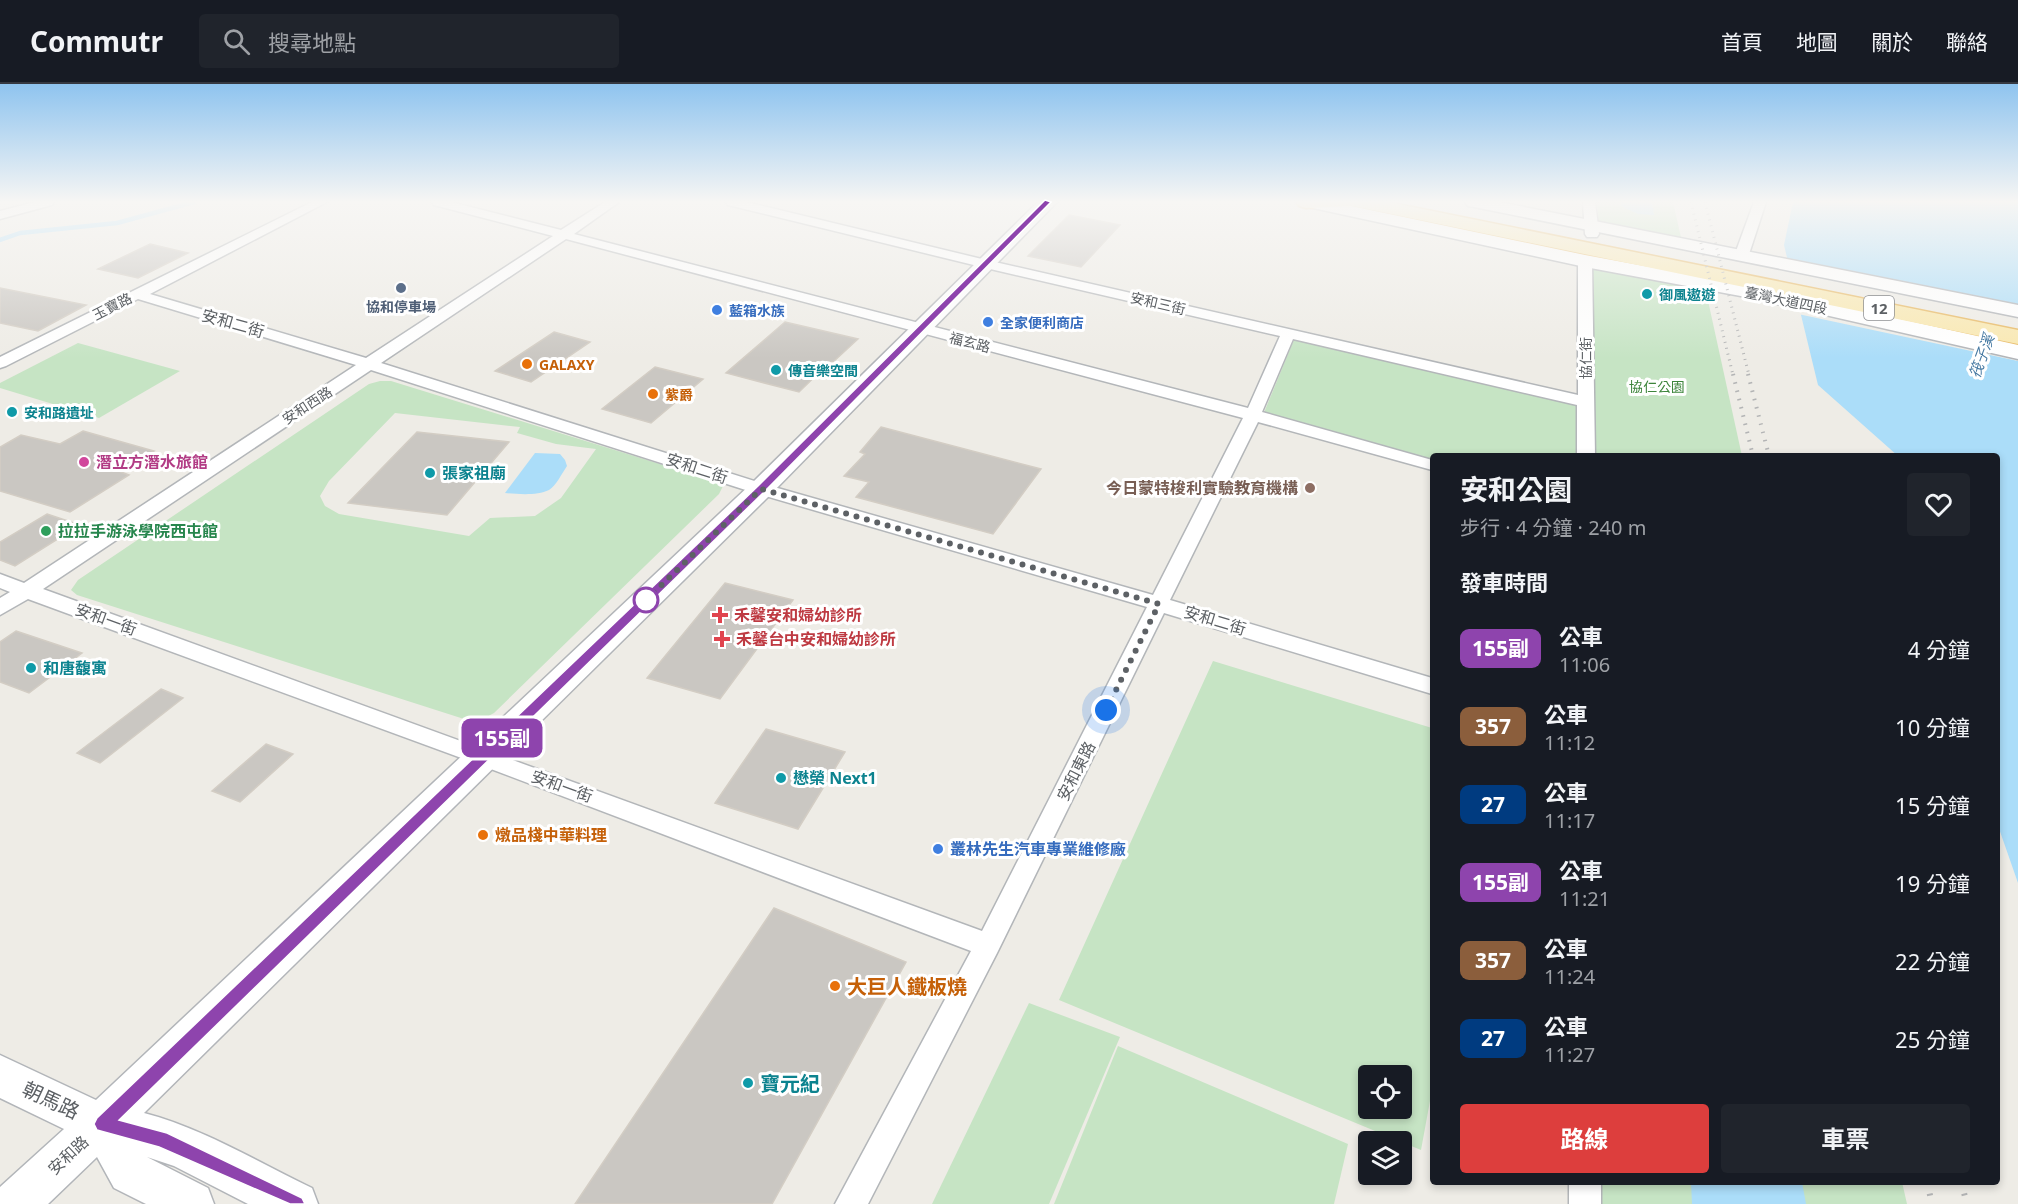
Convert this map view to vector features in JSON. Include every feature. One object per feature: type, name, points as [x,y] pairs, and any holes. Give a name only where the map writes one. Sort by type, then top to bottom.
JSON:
[{"type":"main road","name":"臺灣大道四段","points":[[1676,254],[2018,319]]},
{"type":"main road","name":"臺灣大道四段","points":[[1695,254],[2018,337]]},
{"type":"street","name":"玉寶路","points":[[0,363],[216,254]]},
{"type":"street","name":"安和西路","points":[[0,608],[534,254]]},
{"type":"street","name":"福玄路","points":[[640,254],[1430,464]]},
{"type":"street","name":"安和三街","points":[[946,254],[1586,402]]},
{"type":"street","name":"安和路","points":[[15,1204],[102,1124],[761,489],[996,254]]},
{"type":"street","name":"臺灣大道四段","points":[[1554,254],[1746,291],[2018,352]]},
{"type":"street","points":[[1741,265],[1744,254]]},
{"type":"street","name":"協仁街","points":[[1585,261],[1586,453]]},
{"type":"street","name":"臺灣大道四段","points":[[1741,265],[2018,311]]},
{"type":"street","name":"安和二街","points":[[136,294],[369,364],[761,489],[1430,685]]},
{"type":"street","name":"安和東路","points":[[851,1204],[988,945],[1253,416],[1289,333]]},
{"type":"street","points":[[0,345],[23,351]]},
{"type":"street","name":"安和一街","points":[[0,581],[483,757],[988,945]]},
{"type":"street","name":"朝馬路","points":[[0,1075],[35,1094],[102,1124],[161,1139],[296,1204]]},
{"type":"street","points":[[102,1124],[129,1172],[192,1204]]},
{"type":"street","points":[[1585,1185],[1585,1204]]},
{"type":"green space","name":"協仁公園","points":[[1588,264],[1705,287],[1741,453],[1589,453]]},
{"type":"green space","points":[[1295,337],[1577,404],[1578,453],[1430,453],[1430,460],[1263,415]]},
{"type":"green space","points":[[78,343],[180,371],[99,418],[0,388],[0,383]]},
{"type":"green space","points":[[391,381],[715,481],[723,486],[719,494],[494,713],[481,720],[464,719],[77,595],[71,590],[78,580],[369,384]],"holes":[[[395,413],[520,427],[517,433],[556,444],[596,449],[561,498],[535,516],[490,518],[469,536],[339,514],[325,506],[320,496],[329,481]]]},
{"type":"green space","points":[[1213,661],[1430,727],[1430,1101],[1421,1150],[1412,1146],[1412,1131],[1375,1131],[1059,1000]]},
{"type":"green space","points":[[1029,1003],[1120,1037],[1049,1204],[932,1204]]},
{"type":"green space","points":[[1118,1046],[1348,1144],[1334,1204],[1054,1204]]},
{"type":"green space","points":[[1596,1185],[1903,1185],[1907,1204],[1597,1204]]},
{"type":"water","name":"筏子溪","points":[[1786,254],[2018,254],[2018,883],[2000,831],[2000,453],[1895,453],[1818,385]]},
{"type":"water","points":[[535,453],[560,454],[565,460],[567,466],[552,488],[539,493],[505,493]]},
{"type":"water","points":[[1691,1185],[1803,1185],[1806,1204],[1692,1204]]},
{"type":"pier","points":[[1784,258],[2018,305],[2018,361],[1798,314]]},
{"type":"building","points":[[129,254],[185,254],[138,278],[98,269]]},
{"type":"building","points":[[1030,254],[1093,254],[1081,267],[1028,256]]},
{"type":"building","points":[[0,288],[86,305],[38,331],[0,323]]},
{"type":"building","points":[[785,322],[858,339],[799,392],[726,373]]},
{"type":"building","points":[[554,332],[590,342],[531,382],[495,371]]},
{"type":"building","name":"紫爵","points":[[655,367],[703,379],[651,423],[602,409]]},
{"type":"building","points":[[881,427],[1041,469],[993,534],[856,497],[869,482],[844,476],[865,454],[860,452]]},
{"type":"building","name":"潛立方潛水旅館","points":[[83,431],[154,451],[121,472],[129,475],[70,512],[0,491],[0,447],[21,435],[60,444]]},
{"type":"building","name":"張家祖廟","points":[[417,432],[509,442],[447,515],[348,503]]},
{"type":"building","points":[[47,514],[80,525],[15,566],[0,560],[0,542]]},
{"type":"building","name":"禾馨台中安和婦幼診所","points":[[725,583],[793,600],[720,699],[647,678]]},
{"type":"building","name":"和唐馥寓","points":[[16,631],[82,653],[29,693],[0,682],[0,642]]},
{"type":"building","points":[[161,689],[183,698],[100,763],[77,753]]},
{"type":"building","name":"懋榮 Next1","points":[[766,729],[845,752],[798,829],[715,803]]},
{"type":"building","points":[[266,744],[293,754],[240,802],[212,791]]},
{"type":"building","name":"寶元紀","points":[[774,908],[906,962],[772,1204],[575,1204]]},
{"type":"railway","points":[[1704,254],[1733,375]]},
{"type":"railway","points":[[1718,254],[1749,375]]},
{"type":"railway","points":[[1733,374],[1752,453]]},
{"type":"railway","points":[[1748,374],[1768,453]]},
{"type":"railway","points":[[1928,1185],[1932,1204]]},
{"type":"railway","points":[[1962,1185],[1967,1204]]},
{"type":"bus line","name":"155副","points":[[296,1204],[161,1139],[102,1124],[761,489],[996,254]]},
{"type":"place","name":"協和停車場","points":[[401,288]]},
{"type":"place","name":"御風遨遊","points":[[1647,294]]},
{"type":"place","name":"藍箱水族","points":[[717,310]]},
{"type":"place","name":"全家便利商店","points":[[988,322]]},
{"type":"place","name":"GALAXY","points":[[527,364]]},
{"type":"place","name":"傳音樂空間","points":[[776,370]]},
{"type":"place","name":"紫爵","points":[[653,394]]},
{"type":"place","name":"安和路遺址","points":[[12,412]]},
{"type":"place","name":"潛立方潛水旅館","points":[[84,462]]},
{"type":"place","name":"張家祖廟","points":[[430,473]]},
{"type":"place","name":"今日蒙特梭利實驗教育機構","points":[[1310,488]]},
{"type":"place","name":"拉拉手游泳學院西屯館","points":[[46,531]]},
{"type":"place","name":"禾馨安和婦幼診所","points":[[720,615]]},
{"type":"place","name":"禾馨台中安和婦幼診所","points":[[722,639]]},
{"type":"place","name":"和唐馥寓","points":[[31,668]]},
{"type":"place","name":"懋榮 Next1","points":[[781,778]]},
{"type":"place","name":"燉品棧中華料理","points":[[483,835]]},
{"type":"place","name":"叢林先生汽車專業維修廠","points":[[938,849]]},
{"type":"place","name":"大巨人鐵板燒","points":[[835,986]]},
{"type":"place","name":"寶元紀","points":[[748,1083]]},
{"type":"route","points":[[646,600],[761,489],[1159,604],[1106,710]]}]
